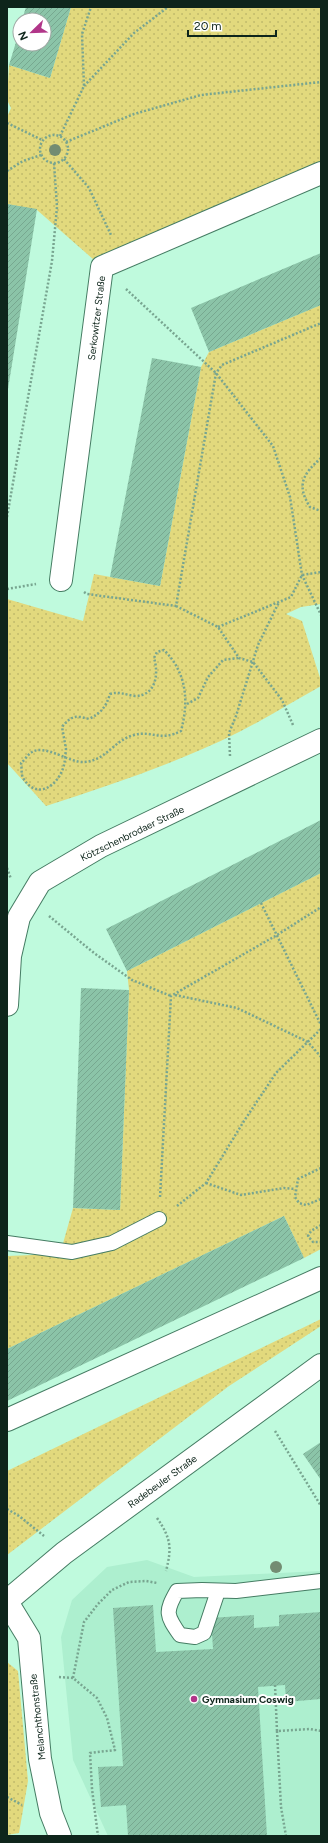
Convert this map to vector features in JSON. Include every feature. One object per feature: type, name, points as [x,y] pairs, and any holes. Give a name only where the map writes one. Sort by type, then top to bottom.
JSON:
[{"type":"street","points":[[111,264],[321,173]]},
{"type":"street","name":"Serkowitzer Straße","points":[[61,580],[111,264]]},
{"type":"street","name":"Kötzschenbrodaer Straße","points":[[7,1005],[10,956],[19,917],[40,882],[101,846],[231,785],[312,744]]},
{"type":"street","points":[[7,1420],[321,1278]]},
{"type":"street","name":"Radebeuler Straße","points":[[7,1602],[64,1553],[321,1365]]},
{"type":"street","name":"Melanchthonstraße","points":[[7,1602],[29,1638],[40,1759],[51,1813],[60,1836]]},
{"type":"lane","points":[[7,1243],[72,1252],[112,1243],[159,1219]]},
{"type":"lane","points":[[218,1591],[204,1633],[195,1637],[180,1635],[169,1620],[169,1606],[177,1591],[218,1591],[236,1591],[321,1581]]},
{"type":"path","points":[[84,86],[82,34],[91,7]]},
{"type":"path","points":[[60,136],[84,86],[134,33],[168,7]]},
{"type":"path","points":[[66,142],[134,114],[201,95],[321,82]]},
{"type":"path","points":[[7,123],[42,140]]},
{"type":"path","points":[[50,134],[60,136],[66,142],[68,151],[64,159],[54,163],[47,161],[41,155],[39,148],[42,140],[50,134]]},
{"type":"path","points":[[7,171],[23,161],[41,155]]},
{"type":"path","points":[[64,159],[89,188],[106,221],[111,264],[216,372],[272,446],[290,497],[302,575],[321,615]]},
{"type":"path","points":[[7,517],[52,261],[57,207],[54,163]]},
{"type":"path","points":[[176,606],[216,372],[222,365],[321,323]]},
{"type":"path","points":[[321,458],[310,467],[303,477],[303,496],[310,508],[321,511]]},
{"type":"path","points":[[302,575],[321,572]]},
{"type":"path","points":[[218,626],[291,597],[302,575]]},
{"type":"path","points":[[61,580],[87,594],[176,606],[218,626],[239,658]]},
{"type":"path","points":[[231,785],[229,733],[258,645],[280,602]]},
{"type":"path","points":[[65,758],[61,776],[54,785],[42,790],[31,786],[23,777],[21,763],[32,752],[44,749],[65,758],[84,763],[100,759],[122,739],[135,734],[171,736],[181,731],[186,705],[186,695],[182,680],[171,657],[164,650],[157,652],[154,658],[157,669],[157,678],[153,686],[145,694],[135,696],[116,692],[110,694],[106,705],[100,713],[89,719],[78,716],[69,719],[62,727],[66,749],[65,758]]},
{"type":"path","points":[[186,705],[198,698],[208,678],[223,660],[239,658],[253,662],[282,700],[312,744]]},
{"type":"path","points":[[29,899],[94,953],[132,980],[173,996],[237,1008],[308,1042],[321,1057]]},
{"type":"path","points":[[261,903],[321,1025]]},
{"type":"path","points":[[173,996],[277,935],[321,907]]},
{"type":"path","points":[[159,1219],[173,996]]},
{"type":"path","points":[[159,1219],[206,1183],[244,1121],[276,1073],[321,1029]]},
{"type":"path","points":[[321,1168],[298,1179],[295,1189],[295,1197],[298,1203],[306,1205],[321,1199]]},
{"type":"path","points":[[206,1183],[241,1195],[284,1188],[295,1189]]},
{"type":"path","points":[[321,1225],[311,1231],[308,1236],[313,1242],[321,1242]]},
{"type":"path","points":[[262,1409],[321,1506]]},
{"type":"path","points":[[142,1497],[170,1541],[170,1554],[162,1584]]},
{"type":"path","points":[[7,1509],[19,1516],[64,1553]]},
{"type":"path","points":[[73,1678],[84,1622],[98,1604],[112,1590],[129,1582],[146,1581],[162,1584],[177,1591]]},
{"type":"path","points":[[33,1676],[73,1678],[97,1698],[108,1718],[115,1750],[90,1753],[92,1793],[98,1836]]},
{"type":"path","points":[[274,1685],[281,1807],[286,1836]]},
{"type":"path","points":[[277,1731],[310,1729],[321,1731]]},
{"type":"shaded area","points":[[71,7],[321,7],[321,173],[102,267],[37,210],[7,204],[7,117],[11,108],[7,100],[9,65],[50,78]]},
{"type":"shaded area","points":[[321,305],[321,604],[301,607],[286,614],[302,621],[321,681],[321,686],[249,727],[192,754],[119,782],[46,806],[7,763],[7,599],[83,621],[94,574],[160,586],[201,367],[209,352]]},
{"type":"shaded area","points":[[321,873],[321,1249],[304,1258],[284,1216],[7,1349],[7,1256],[60,1254],[73,1208],[120,1210],[129,990],[127,971]]},
{"type":"shaded area","points":[[321,1319],[321,1326],[229,1386],[7,1555],[7,1471]]},
{"type":"shaded area","name":"Gymnasium Coswig","points":[[147,1560],[194,1577],[321,1571],[321,1836],[108,1836],[73,1760],[61,1637],[72,1600],[107,1567]]},
{"type":"shaded area","points":[[7,1662],[18,1671],[28,1781],[19,1833],[7,1835]]},
{"type":"building","points":[[26,7],[71,7],[50,78],[9,65],[13,52],[52,52],[52,12],[24,12]]},
{"type":"building","points":[[7,204],[37,209],[8,389],[7,389]]},
{"type":"building","points":[[321,253],[321,305],[209,352],[191,308]]},
{"type":"building","points":[[152,358],[201,367],[160,586],[110,577]]},
{"type":"building","points":[[321,820],[321,873],[127,971],[106,929]]},
{"type":"building","points":[[81,988],[129,990],[120,1210],[73,1208]]},
{"type":"building","points":[[284,1216],[304,1258],[7,1401],[7,1349]]},
{"type":"building","points":[[321,1442],[321,1480],[303,1454]]},
{"type":"building","name":"Gymnasium Coswig","points":[[153,1605],[156,1652],[213,1649],[211,1618],[254,1615],[254,1628],[279,1626],[279,1615],[321,1612],[321,1699],[286,1702],[285,1685],[258,1687],[267,1836],[128,1836],[126,1805],[101,1807],[98,1767],[123,1766],[113,1608]]},
{"type":"place","name":"Gymnasium Coswig","points":[[194,1699]]}]
